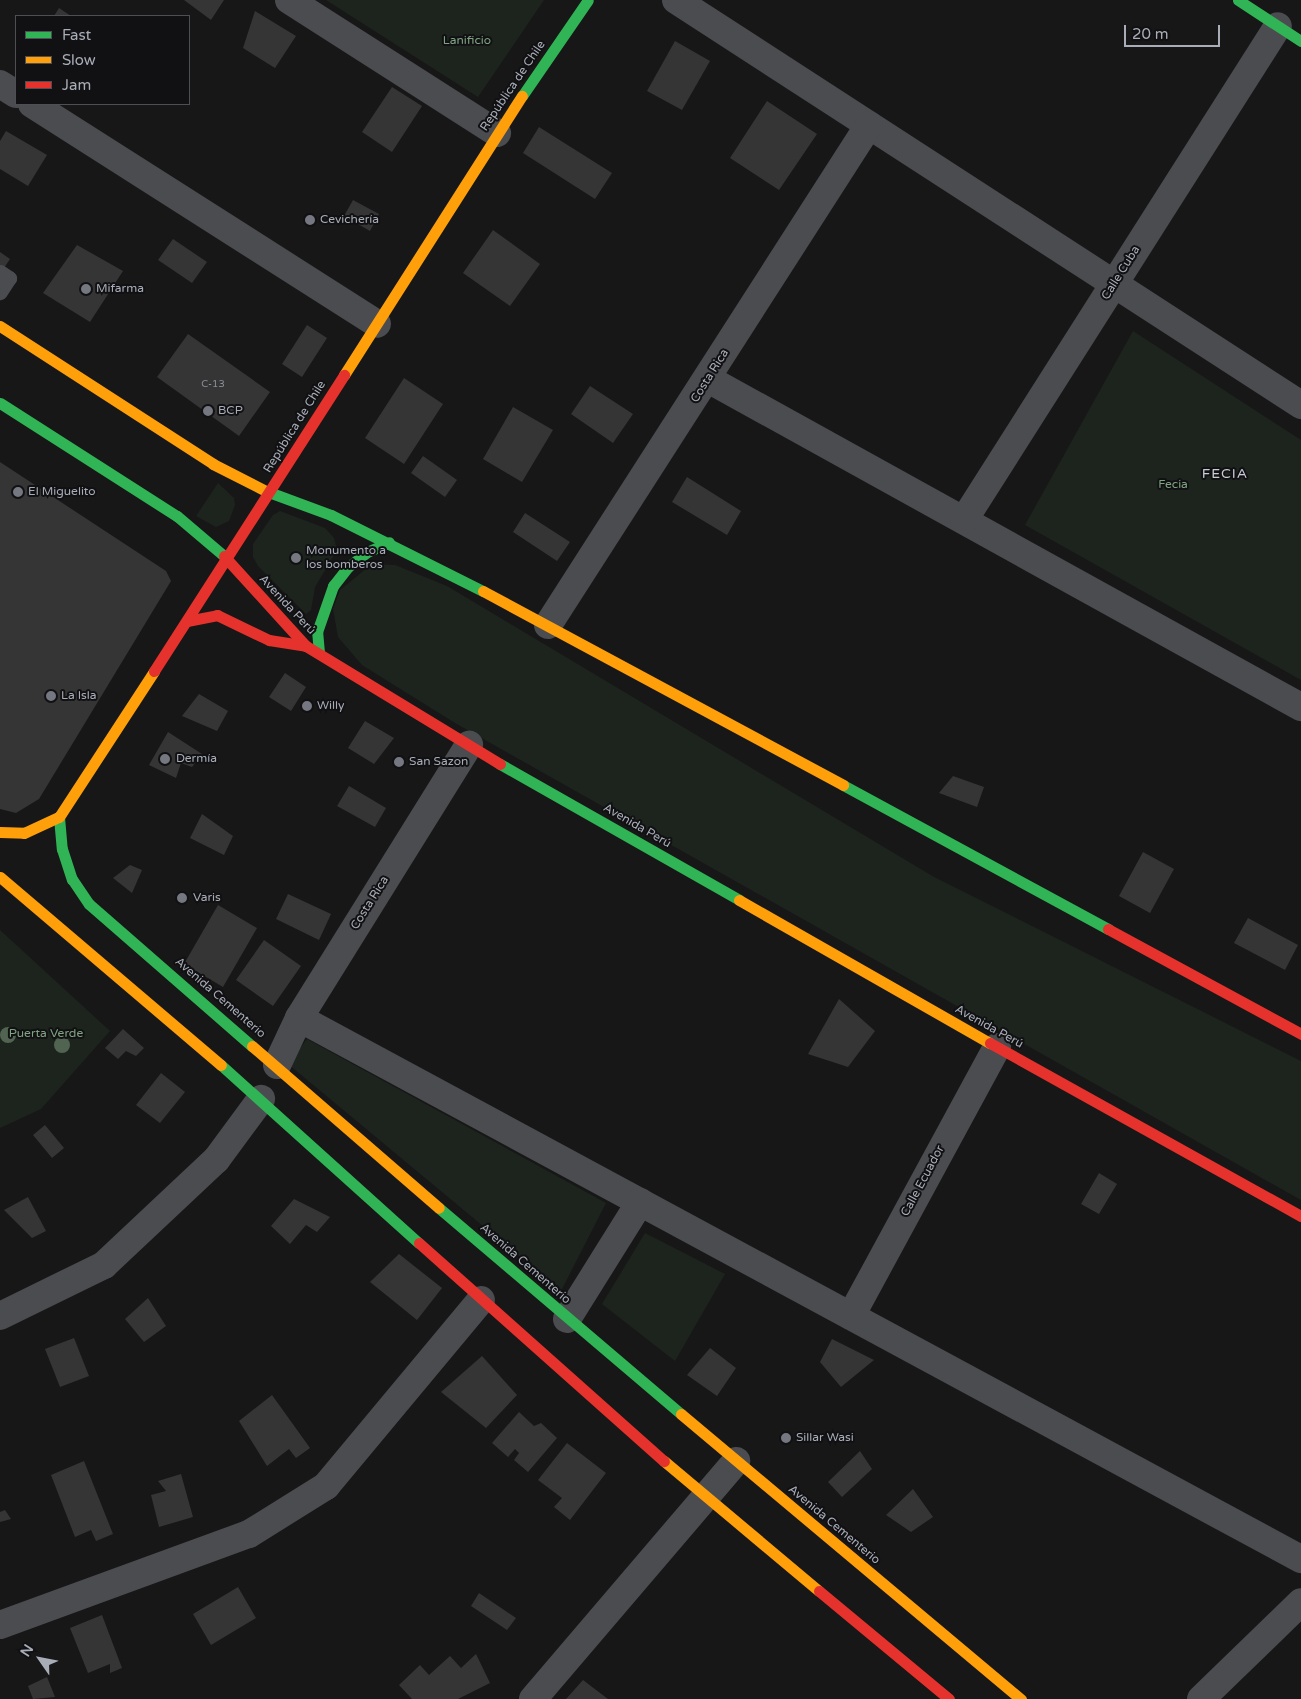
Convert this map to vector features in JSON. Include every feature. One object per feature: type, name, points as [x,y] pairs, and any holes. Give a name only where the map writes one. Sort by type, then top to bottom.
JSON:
[{"type":"main road","name":"República de Chile","points":[[59,817],[270,493],[497,133],[588,0]]},
{"type":"main road","points":[[1238,0],[1301,41]]},
{"type":"main road","points":[[0,326],[213,464],[270,493],[390,542],[548,625],[1299,1030]]},
{"type":"main road","name":"Avenida Perú","points":[[0,404],[177,516],[226,558],[306,646],[469,745],[997,1047],[1301,1216]]},
{"type":"main road","points":[[319,653],[317,632],[322,608],[333,586],[354,562],[390,542]]},
{"type":"main road","points":[[187,621],[217,615],[269,640],[306,646]]},
{"type":"main road","points":[[0,832],[24,832],[59,817]]},
{"type":"main road","name":"Avenida Cementerio","points":[[59,817],[62,849],[72,879],[89,904],[277,1065],[567,1319],[1021,1699]]},
{"type":"main road","points":[[0,877],[261,1099],[481,1300],[706,1497],[949,1699]]},
{"type":"street","points":[[288,0],[497,133]]},
{"type":"street","points":[[676,0],[1301,405]]},
{"type":"street","name":"Calle Cuba","points":[[964,520],[1278,26]]},
{"type":"street","points":[[0,84],[15,93]]},
{"type":"street","points":[[34,105],[376,324]]},
{"type":"street","name":"Costa Rica","points":[[548,625],[708,379],[869,125]]},
{"type":"street","points":[[708,379],[1301,707]]},
{"type":"street","name":"Costa Rica","points":[[277,1065],[299,1018],[469,745]]},
{"type":"street","points":[[299,1018],[1301,1558]]},
{"type":"street","name":"Calle Ecuador","points":[[851,1316],[997,1047]]},
{"type":"street","points":[[0,1316],[104,1266],[216,1160],[261,1099]]},
{"type":"street","points":[[567,1319],[640,1202]]},
{"type":"street","points":[[0,1625],[249,1534],[326,1486],[481,1300]]},
{"type":"street","points":[[533,1699],[736,1460]]},
{"type":"street","points":[[1201,1699],[1301,1602]]},
{"type":"lane","points":[[0,272],[9,278],[0,292]]},
{"type":"green space","name":"Lanificio","points":[[326,0],[544,0],[478,97]]},
{"type":"green space","name":"Fecia","points":[[1133,331],[1301,440],[1301,680],[1025,525]]},
{"type":"green space","points":[[218,483],[234,498],[235,505],[229,521],[216,527],[196,516]]},
{"type":"green space","points":[[280,511],[325,528],[334,538],[337,550],[315,587],[311,610],[306,614],[258,566],[253,557],[253,544],[273,515]]},
{"type":"green space","points":[[372,564],[395,565],[447,586],[934,877],[1301,1061],[1301,1200],[455,723],[362,665],[338,637],[333,609],[340,590]]},
{"type":"green space","name":"Puerta Verde","points":[[0,930],[110,1031],[41,1109],[0,1128]]},
{"type":"green space","points":[[307,1039],[606,1203],[561,1291],[288,1064]]},
{"type":"green space","points":[[645,1233],[725,1274],[675,1361],[602,1304]]},
{"type":"building","points":[[184,0],[224,0],[211,20]]},
{"type":"building","points":[[59,8],[70,15],[55,15]]},
{"type":"building","points":[[255,11],[296,36],[275,68],[243,48]]},
{"type":"building","points":[[675,41],[710,61],[682,110],[647,91]]},
{"type":"building","points":[[392,87],[422,106],[392,152],[362,132]]},
{"type":"building","points":[[767,101],[817,134],[779,190],[730,158]]},
{"type":"building","points":[[539,127],[612,173],[595,199],[523,153]]},
{"type":"building","points":[[6,131],[47,155],[28,186],[0,169],[0,141]]},
{"type":"building","points":[[353,200],[379,214],[370,231],[344,216]]},
{"type":"building","points":[[493,230],[540,264],[510,306],[463,273]]},
{"type":"building","points":[[173,239],[207,262],[192,283],[158,260]]},
{"type":"building","points":[[77,245],[123,271],[90,322],[43,293]]},
{"type":"building","points":[[0,252],[10,259],[0,274]]},
{"type":"building","points":[[307,325],[327,338],[302,377],[282,364]]},
{"type":"building","points":[[188,334],[270,392],[239,436],[157,377]]},
{"type":"building","points":[[404,378],[443,404],[404,464],[365,438]]},
{"type":"building","points":[[590,386],[633,414],[613,443],[571,414]]},
{"type":"building","points":[[513,407],[553,430],[522,482],[483,459]]},
{"type":"building","points":[[423,456],[457,480],[445,497],[411,473]]},
{"type":"building","name":"La Isla","points":[[0,462],[166,571],[171,581],[39,799],[16,813],[0,809]]},
{"type":"building","points":[[687,477],[741,511],[727,535],[672,502]]},
{"type":"building","points":[[525,513],[570,542],[557,561],[513,532]]},
{"type":"building","points":[[285,673],[306,687],[291,711],[269,697]]},
{"type":"building","points":[[199,694],[228,711],[217,731],[182,716]]},
{"type":"building","points":[[365,721],[394,738],[374,764],[348,748]]},
{"type":"building","points":[[168,732],[202,754],[192,767],[181,763],[176,778],[149,765]]},
{"type":"building","points":[[953,776],[984,787],[977,807],[939,793]]},
{"type":"building","points":[[349,786],[386,808],[375,827],[337,806]]},
{"type":"building","points":[[202,814],[233,836],[224,855],[190,838]]},
{"type":"building","points":[[1143,852],[1174,869],[1150,913],[1119,896]]},
{"type":"building","points":[[130,865],[142,870],[132,893],[113,878]]},
{"type":"building","points":[[288,894],[331,914],[319,940],[276,919]]},
{"type":"building","points":[[218,905],[257,928],[223,987],[184,964]]},
{"type":"building","points":[[1248,918],[1298,945],[1285,970],[1234,943]]},
{"type":"building","points":[[264,940],[301,966],[273,1006],[236,980]]},
{"type":"building","points":[[839,999],[875,1031],[848,1067],[808,1054]]},
{"type":"building","points":[[123,1029],[144,1048],[136,1056],[126,1051],[118,1059],[105,1048]]},
{"type":"building","points":[[161,1073],[185,1092],[160,1123],[136,1105]]},
{"type":"building","points":[[45,1125],[64,1148],[52,1158],[33,1135]]},
{"type":"building","points":[[1099,1173],[1117,1184],[1099,1214],[1081,1204]]},
{"type":"building","points":[[28,1197],[46,1231],[32,1238],[4,1210]]},
{"type":"building","points":[[294,1199],[330,1217],[317,1232],[306,1225],[290,1244],[271,1226]]},
{"type":"building","points":[[399,1254],[442,1288],[417,1320],[370,1282]]},
{"type":"building","points":[[148,1298],[166,1326],[144,1342],[125,1319]]},
{"type":"building","points":[[74,1338],[89,1376],[60,1387],[45,1349]]},
{"type":"building","points":[[832,1339],[874,1360],[841,1387],[820,1362]]},
{"type":"building","points":[[710,1348],[736,1368],[717,1396],[687,1375]]},
{"type":"building","points":[[482,1356],[517,1395],[486,1428],[441,1392]]},
{"type":"building","points":[[272,1395],[310,1448],[296,1458],[289,1449],[267,1466],[239,1421]]},
{"type":"building","points":[[519,1412],[534,1426],[541,1423],[557,1438],[528,1472],[514,1460],[519,1453],[515,1449],[508,1457],[492,1443]]},
{"type":"building","points":[[567,1443],[606,1473],[570,1520],[554,1507],[562,1498],[538,1480]]},
{"type":"building","points":[[860,1451],[872,1469],[842,1497],[828,1482]]},
{"type":"building","points":[[84,1461],[113,1534],[96,1541],[91,1530],[75,1537],[51,1475]]},
{"type":"building","points":[[181,1474],[193,1517],[159,1527],[151,1495],[166,1491],[158,1481]]},
{"type":"building","points":[[913,1489],[933,1517],[911,1532],[886,1515]]},
{"type":"building","points":[[5,1510],[11,1519],[0,1522],[0,1512]]},
{"type":"building","points":[[238,1587],[256,1618],[211,1645],[193,1614]]},
{"type":"building","points":[[479,1593],[516,1618],[507,1630],[471,1606]]},
{"type":"building","points":[[102,1615],[122,1668],[110,1673],[110,1664],[88,1673],[70,1628]]},
{"type":"building","points":[[476,1654],[490,1683],[458,1699],[412,1699],[399,1685],[420,1665],[429,1675],[450,1656],[461,1668]]},
{"type":"building","points":[[47,1677],[55,1697],[33,1699],[28,1686]]},
{"type":"building","points":[[583,1680],[608,1699],[566,1699]]},
{"type":"traffic: fast","points":[[522,96],[588,0]]},
{"type":"traffic: fast","points":[[1238,0],[1301,41]]},
{"type":"traffic: fast","points":[[0,403],[177,516],[224,556]]},
{"type":"traffic: fast","points":[[266,491],[331,515],[483,591]]},
{"type":"traffic: fast","points":[[319,653],[317,632],[333,586],[348,567],[367,552],[389,542]]},
{"type":"traffic: fast","points":[[500,764],[739,900]]},
{"type":"traffic: fast","points":[[843,785],[1108,929]]},
{"type":"traffic: fast","points":[[59,817],[62,849],[72,879],[89,904],[252,1046]]},
{"type":"traffic: fast","points":[[221,1065],[419,1243]]},
{"type":"traffic: fast","points":[[439,1208],[681,1414]]},
{"type":"traffic: slow","points":[[344,375],[522,96]]},
{"type":"traffic: slow","points":[[0,326],[213,464],[266,491]]},
{"type":"traffic: slow","points":[[483,591],[843,785]]},
{"type":"traffic: slow","points":[[0,832],[24,833],[59,817],[154,671]]},
{"type":"traffic: slow","points":[[0,877],[221,1065]]},
{"type":"traffic: slow","points":[[739,900],[990,1043]]},
{"type":"traffic: slow","points":[[252,1046],[439,1208]]},
{"type":"traffic: slow","points":[[681,1414],[1021,1699]]},
{"type":"traffic: slow","points":[[664,1461],[819,1591]]},
{"type":"traffic: jam","points":[[154,671],[344,375]]},
{"type":"traffic: jam","points":[[224,556],[306,646],[500,764]]},
{"type":"traffic: jam","points":[[187,621],[217,615],[269,640],[306,646]]},
{"type":"traffic: jam","points":[[1108,929],[1301,1034]]},
{"type":"traffic: jam","points":[[990,1043],[1301,1216]]},
{"type":"traffic: jam","points":[[419,1243],[664,1461]]},
{"type":"traffic: jam","points":[[819,1591],[949,1699]]},
{"type":"place","name":"Cevichería","points":[[310,220]]},
{"type":"place","name":"Mifarma","points":[[86,289]]},
{"type":"place","name":"BCP","points":[[208,411]]},
{"type":"place","name":"El Miguelito","points":[[18,492]]},
{"type":"place","name":"Monumento a los bomberos","points":[[296,558]]},
{"type":"place","name":"La Isla","points":[[51,696]]},
{"type":"place","name":"Willy","points":[[307,706]]},
{"type":"place","name":"Dermía","points":[[165,759]]},
{"type":"place","name":"San Sazon","points":[[399,762]]},
{"type":"place","name":"Varis","points":[[182,898]]},
{"type":"place","name":"Sillar Wasi","points":[[786,1438]]},
{"type":"district","name":"FECIA","points":[[1225,474]]}]
